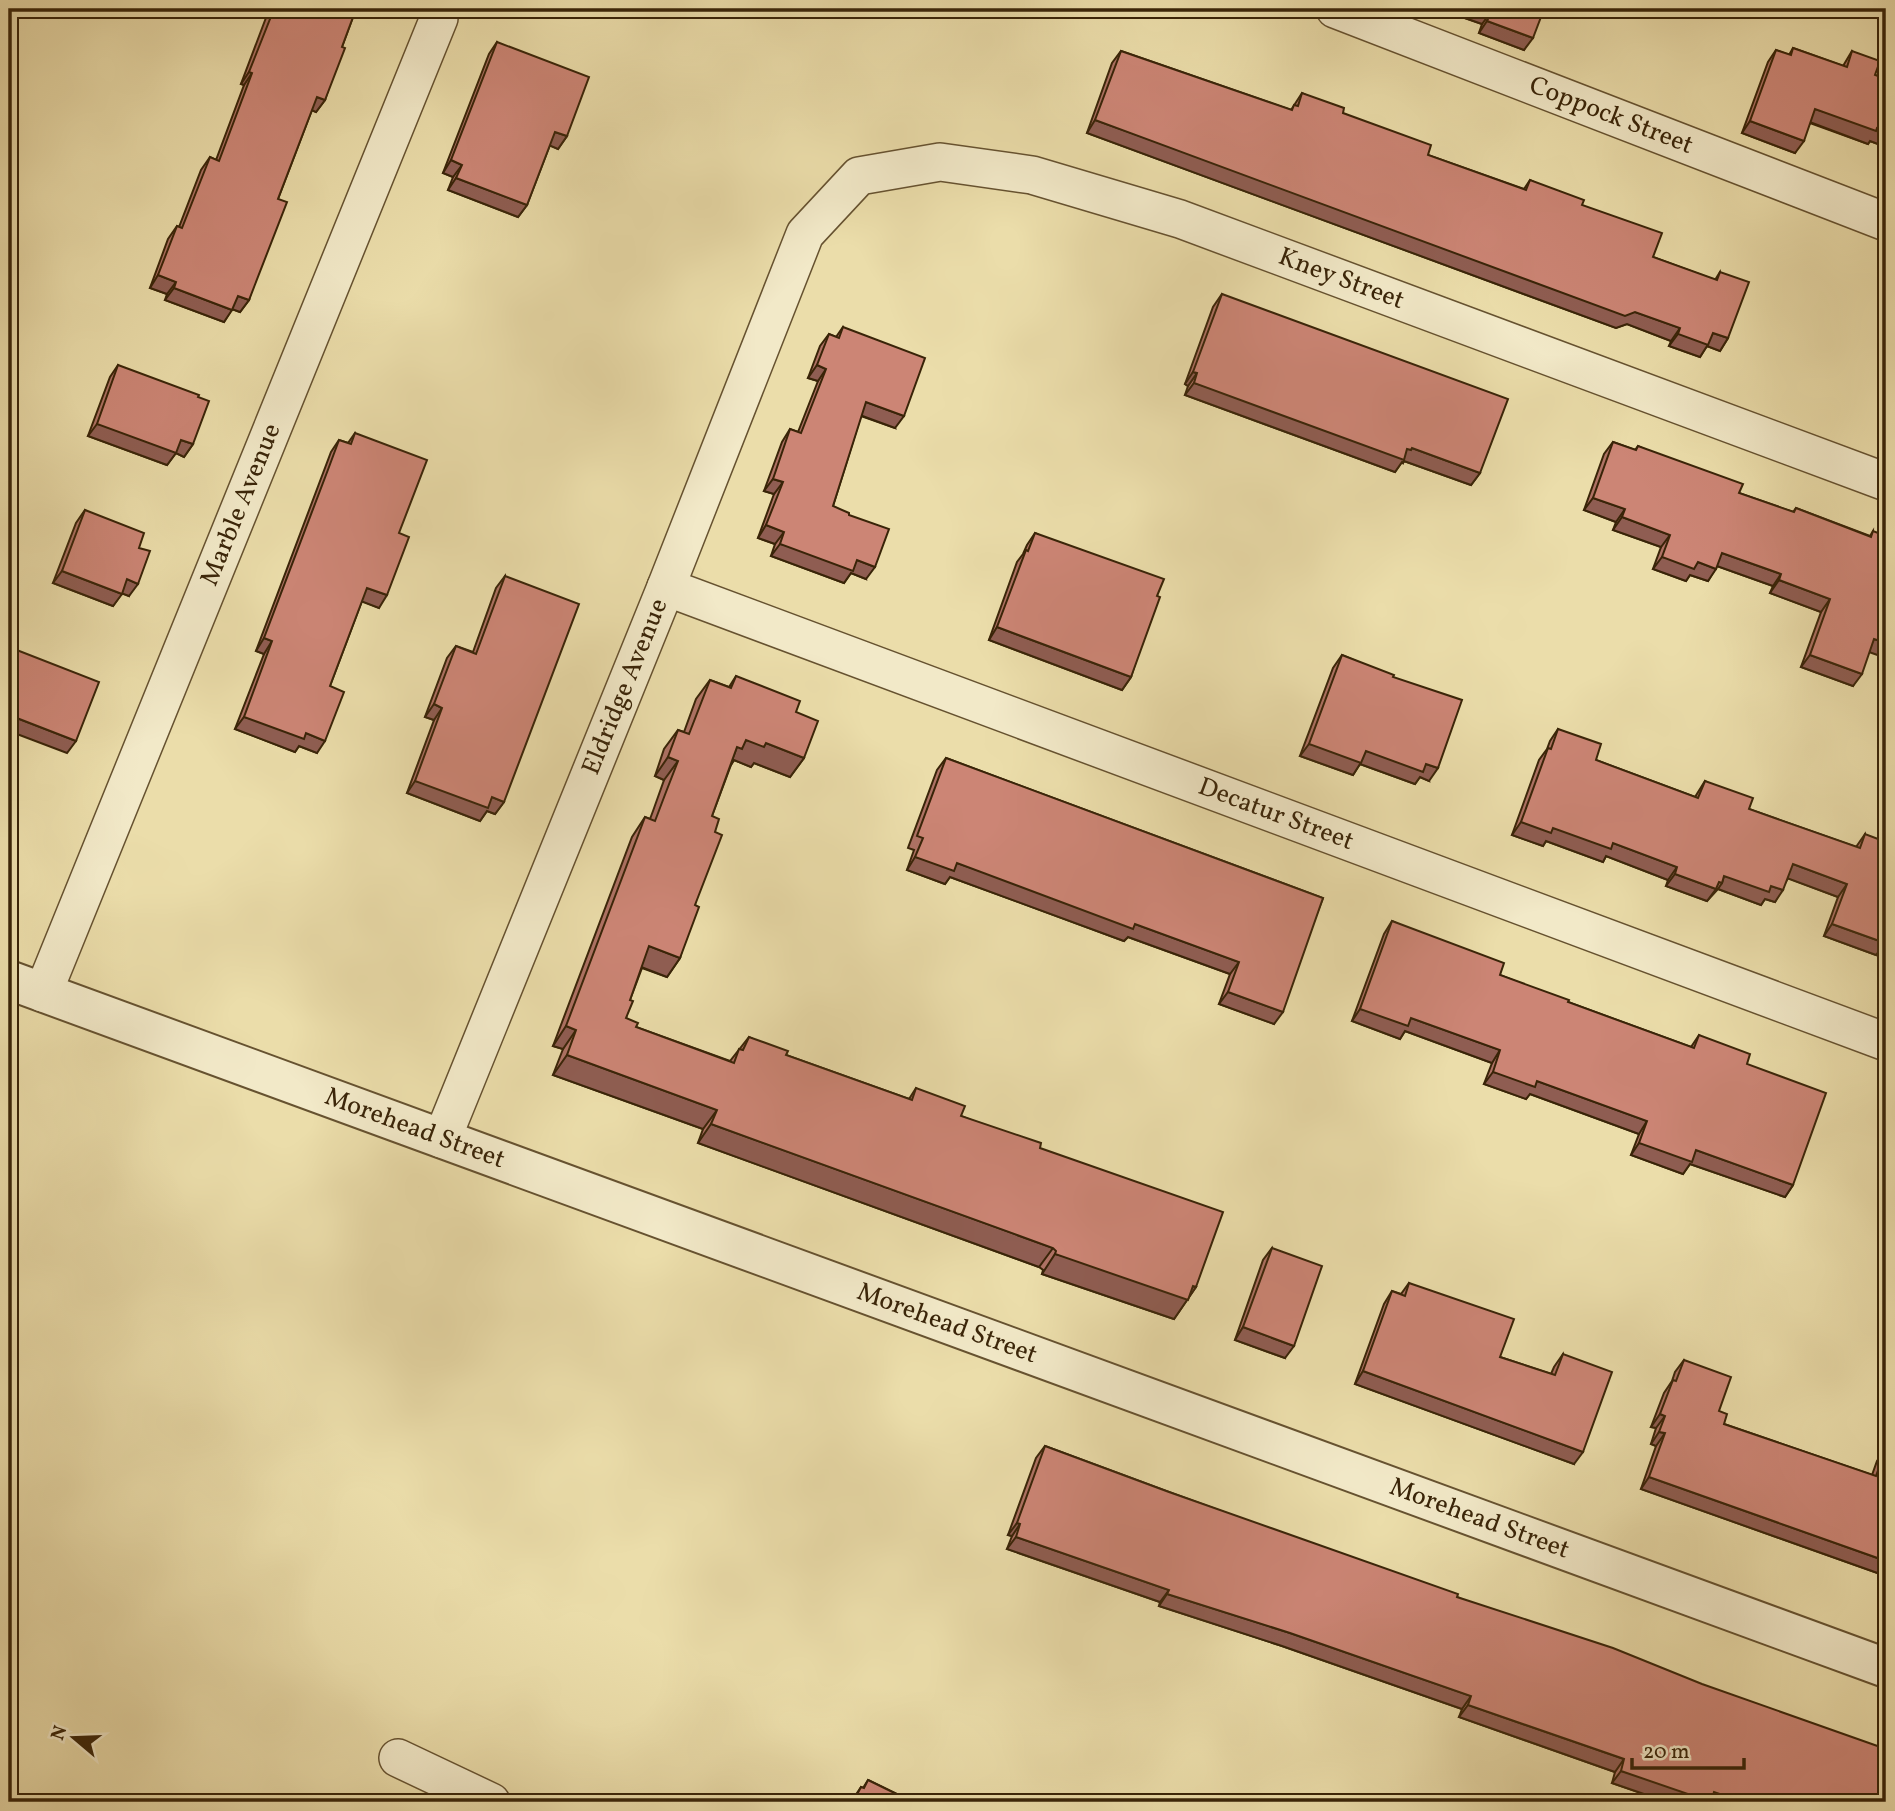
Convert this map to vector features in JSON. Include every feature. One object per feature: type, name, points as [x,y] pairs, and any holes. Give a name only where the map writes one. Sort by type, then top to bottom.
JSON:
[{"type":"street","name":"Coppock Street","points":[[1335,9],[1886,222]]},
{"type":"street","name":"Marble Avenue","points":[[26,987],[439,18]]},
{"type":"street","name":"Kney Street","points":[[805,234],[859,176],[940,162],[1032,175],[1180,219],[1886,482]]},
{"type":"street","name":"Eldridge Avenue","points":[[442,1139],[666,587],[805,234]]},
{"type":"street","name":"Decatur Street","points":[[666,587],[1886,1042]]},
{"type":"street","name":"Morehead Street","points":[[26,987],[1886,1668]]},
{"type":"street","points":[[398,1758],[491,1802]]},
{"type":"building","points":[[274,9],[356,9],[342,47],[345,48],[325,100],[317,97],[278,199],[287,202],[249,300],[238,296],[232,310],[174,288],[176,282],[158,275],[177,226],[182,228],[210,157],[219,161]]},
{"type":"building","points":[[1482,9],[1544,9],[1533,38],[1487,21],[1491,12]]},
{"type":"building","points":[[497,42],[589,77],[567,136],[555,132],[527,205],[456,178],[462,165],[451,160]]},
{"type":"building","points":[[1793,48],[1847,67],[1852,51],[1880,61],[1875,75],[1886,79],[1886,131],[1877,128],[1876,131],[1815,109],[1804,141],[1750,121],[1776,50],[1791,55]]},
{"type":"building","points":[[1121,51],[1292,110],[1294,105],[1298,106],[1302,93],[1344,108],[1343,113],[1431,145],[1428,155],[1526,190],[1530,180],[1584,200],[1582,205],[1662,233],[1653,257],[1717,280],[1720,272],[1749,282],[1728,338],[1713,333],[1708,345],[1678,334],[1680,328],[1635,312],[1625,316],[1095,120]]},
{"type":"building","points":[[1222,294],[1508,399],[1480,473],[1412,448],[1407,449],[1404,460],[1194,383],[1197,373],[1193,372]]},
{"type":"building","points":[[843,327],[925,358],[904,416],[866,402],[833,506],[849,515],[889,529],[875,567],[857,560],[853,571],[780,544],[784,532],[766,525],[783,482],[773,479],[790,429],[801,433],[826,369],[817,365],[829,334],[839,338]]},
{"type":"building","points":[[118,365],[209,401],[193,444],[181,440],[176,453],[97,424]]},
{"type":"building","points":[[355,433],[427,460],[399,533],[409,537],[387,595],[367,588],[330,686],[344,692],[325,741],[306,733],[304,739],[244,717],[272,641],[264,638],[339,440],[351,444]]},
{"type":"building","points":[[1613,442],[1636,450],[1638,446],[1743,484],[1739,493],[1794,512],[1796,508],[1871,537],[1873,531],[1886,536],[1886,643],[1874,639],[1862,674],[1810,655],[1830,599],[1779,580],[1781,574],[1722,553],[1716,569],[1698,562],[1694,569],[1662,557],[1670,535],[1622,517],[1625,509],[1593,498]]},
{"type":"building","points":[[85,510],[144,533],[139,548],[150,551],[138,584],[127,579],[122,594],[62,571]]},
{"type":"building","points":[[1035,533],[1164,579],[1131,677],[997,627]]},
{"type":"building","points":[[505,576],[579,604],[504,802],[492,797],[488,808],[415,781],[442,708],[434,704],[456,646],[476,654]]},
{"type":"building","points":[[9,647],[99,682],[76,741],[9,715]]},
{"type":"building","points":[[1342,655],[1394,675],[1393,677],[1462,700],[1438,768],[1426,764],[1423,772],[1366,751],[1361,763],[1309,744]]},
{"type":"building","points":[[736,676],[800,701],[796,712],[818,721],[804,758],[766,743],[764,747],[746,740],[742,749],[737,747],[712,816],[719,819],[715,832],[722,835],[695,905],[699,907],[680,958],[649,946],[626,1018],[638,1023],[636,1027],[734,1063],[739,1049],[743,1050],[749,1037],[788,1051],[786,1055],[912,1100],[916,1088],[965,1106],[961,1116],[1041,1143],[1040,1148],[1223,1212],[1196,1287],[1193,1286],[1188,1300],[1055,1254],[1053,1248],[711,1124],[717,1110],[567,1055],[576,1030],[566,1026],[645,817],[655,821],[678,761],[668,757],[678,730],[689,734],[710,680],[731,688]]},
{"type":"building","points":[[1558,729],[1601,744],[1596,760],[1698,798],[1705,781],[1753,798],[1749,809],[1860,848],[1865,834],[1886,842],[1885,943],[1832,924],[1847,884],[1793,864],[1783,890],[1771,886],[1769,892],[1724,876],[1716,889],[1675,874],[1677,867],[1613,843],[1611,849],[1553,828],[1551,833],[1521,822],[1548,748],[1551,749]]},
{"type":"building","points":[[946,758],[1323,898],[1283,1012],[1228,992],[1239,962],[1135,924],[1133,929],[957,863],[954,871],[915,857],[923,838],[917,836]]},
{"type":"building","points":[[1392,921],[1504,963],[1500,975],[1569,1000],[1568,1002],[1694,1048],[1699,1035],[1750,1054],[1747,1064],[1826,1093],[1793,1185],[1696,1150],[1692,1162],[1639,1143],[1647,1121],[1537,1081],[1535,1087],[1493,1072],[1500,1050],[1411,1018],[1408,1026],[1360,1009]]},
{"type":"building","points":[[1272,1248],[1322,1266],[1294,1346],[1243,1327]]},
{"type":"building","points":[[1409,1283],[1514,1319],[1500,1357],[1555,1375],[1563,1354],[1612,1372],[1583,1452],[1363,1371],[1392,1291],[1405,1296]]},
{"type":"building","points":[[1684,1360],[1731,1377],[1719,1411],[1727,1414],[1724,1424],[1876,1476],[1886,1448],[1886,1561],[1649,1477],[1665,1433],[1659,1432],[1665,1416],[1660,1414]]},
{"type":"building","points":[[1045,1446],[1458,1594],[1457,1597],[1613,1648],[1702,1684],[1886,1749],[1886,1802],[1743,1802],[1714,1792],[1711,1802],[1621,1771],[1624,1759],[1468,1705],[1471,1696],[1290,1633],[1167,1594],[1169,1590],[1016,1537],[1020,1524],[1017,1523]]},
{"type":"building","points":[[868,1780],[913,1802],[853,1802]]}]
